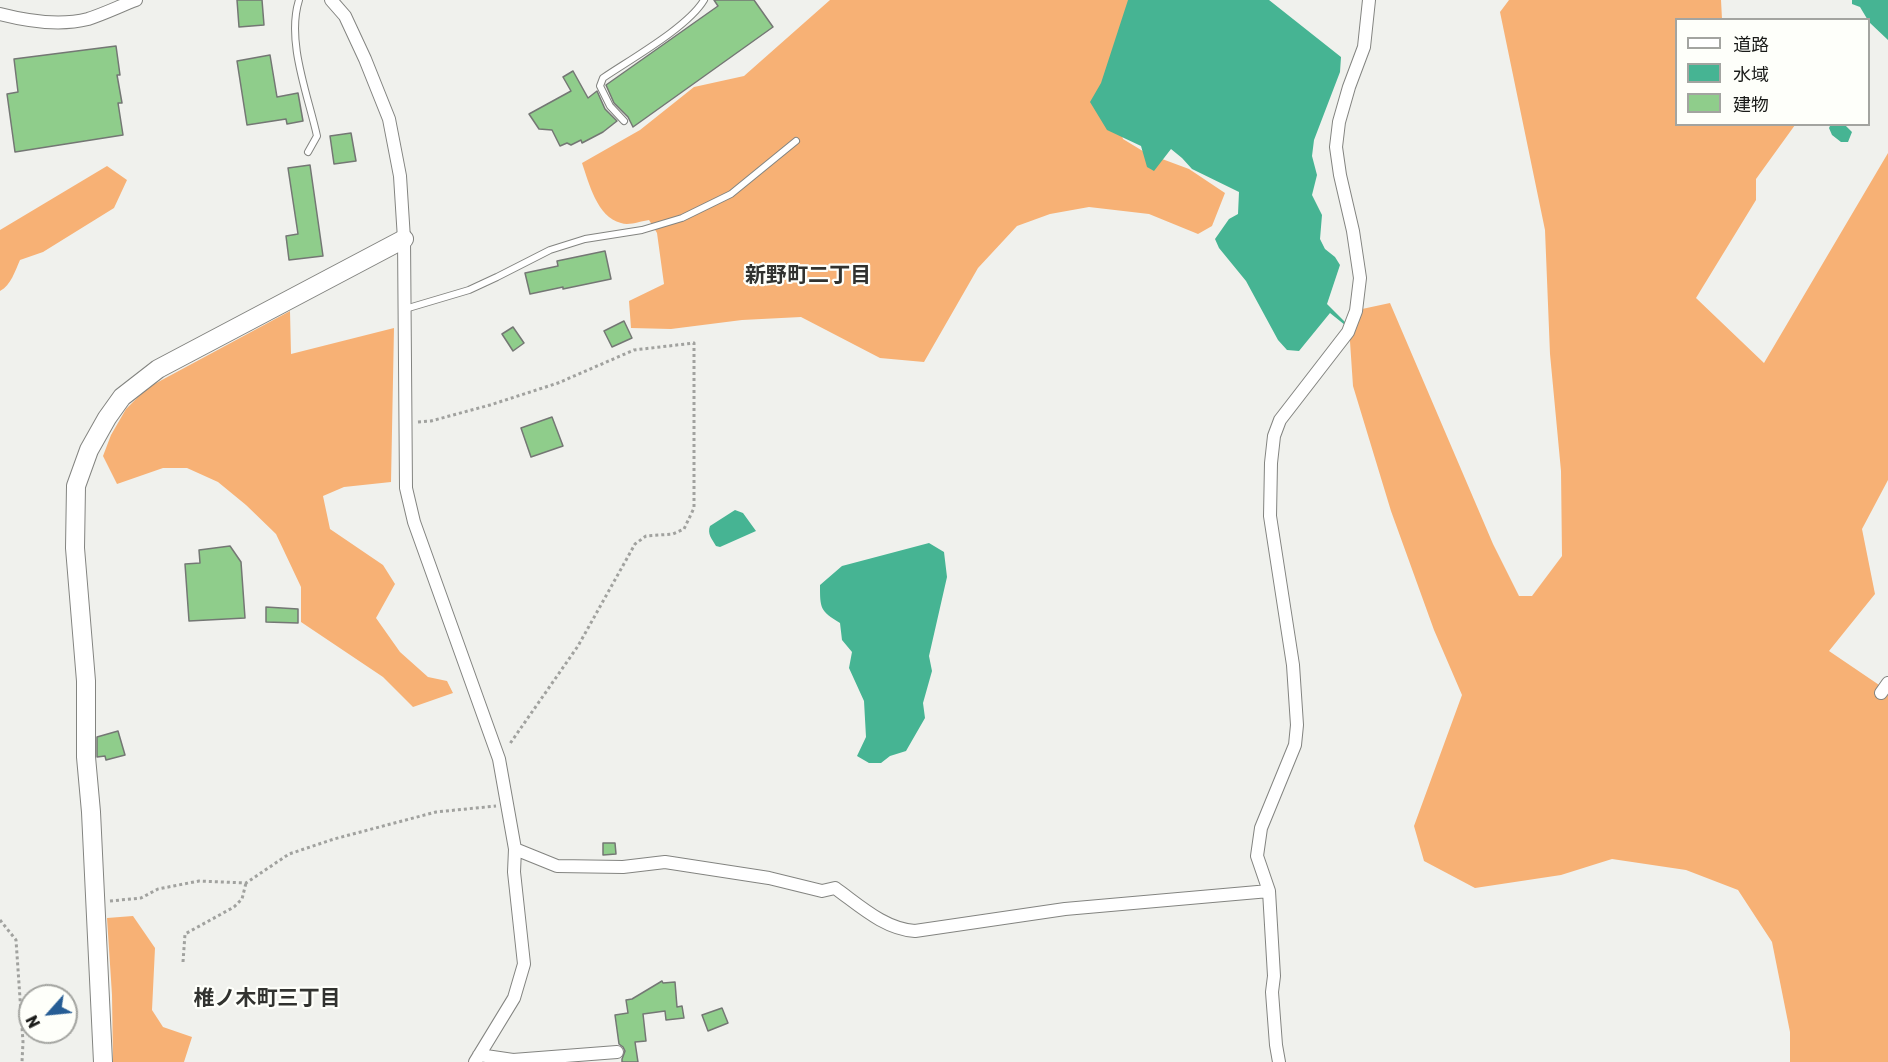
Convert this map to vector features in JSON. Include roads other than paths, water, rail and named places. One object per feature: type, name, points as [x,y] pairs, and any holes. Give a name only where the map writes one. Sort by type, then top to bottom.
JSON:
[{"type":"street","points":[[0,14],[36,21],[58,22],[87,19],[136,0]]},
{"type":"street","points":[[332,0],[345,16],[389,119],[400,176],[404,239],[406,488],[414,522],[499,759],[515,849],[514,872],[524,964],[514,998],[477,1059],[513,1060],[617,1052]]},
{"type":"street","points":[[1279,1062],[1272,992],[1274,976],[1269,891],[1257,856],[1261,828],[1295,745],[1298,725],[1293,665],[1270,516],[1271,463],[1274,436],[1280,420],[1348,332],[1356,311],[1360,278],[1336,147],[1339,122],[1349,87],[1362,57],[1369,0]]},
{"type":"street","points":[[103,1062],[91,812],[86,757],[86,681],[75,548],[76,486],[89,450],[122,397],[158,369],[404,239]]},
{"type":"street","points":[[515,849],[557,866],[623,867],[665,862],[769,878],[822,891],[835,888],[882,921],[915,931],[1065,909],[1269,891]]},
{"type":"lane","points":[[299,0],[294,31],[302,78],[317,136],[308,152]]},
{"type":"lane","points":[[624,121],[610,106],[600,86],[603,78],[681,25],[694,14],[704,0]]},
{"type":"lane","points":[[404,309],[469,290],[550,250],[585,239],[642,230],[682,218],[731,194],[796,141]]},
{"type":"water","points":[[1128,0],[1269,0],[1341,57],[1340,72],[1314,140],[1312,156],[1317,175],[1312,195],[1322,215],[1320,239],[1325,249],[1335,257],[1340,265],[1327,304],[1346,323],[1345,325],[1330,313],[1299,351],[1287,350],[1278,340],[1246,281],[1219,248],[1215,239],[1229,219],[1238,214],[1239,192],[1192,169],[1171,149],[1154,171],[1147,167],[1141,146],[1107,130],[1090,102],[1101,83]]},
{"type":"water","points":[[1852,0],[1888,0],[1888,40],[1870,23],[1870,18],[1867,18],[1860,7],[1852,4]]},
{"type":"water","points":[[1830,126],[1846,126],[1852,132],[1848,142],[1841,142],[1832,135]]},
{"type":"water","points":[[735,510],[743,513],[756,531],[720,547],[716,546],[710,534],[710,526]]},
{"type":"water","points":[[929,543],[944,552],[947,577],[929,656],[932,671],[923,703],[925,718],[906,751],[890,756],[881,763],[869,763],[857,756],[866,737],[864,701],[849,668],[852,652],[842,640],[840,623],[822,608],[820,585],[842,566]]},
{"type":"district","name":"新野町二丁目","points":[[808,276]]},
{"type":"district","name":"椎ノ木町三丁目","points":[[267,999]]}]
